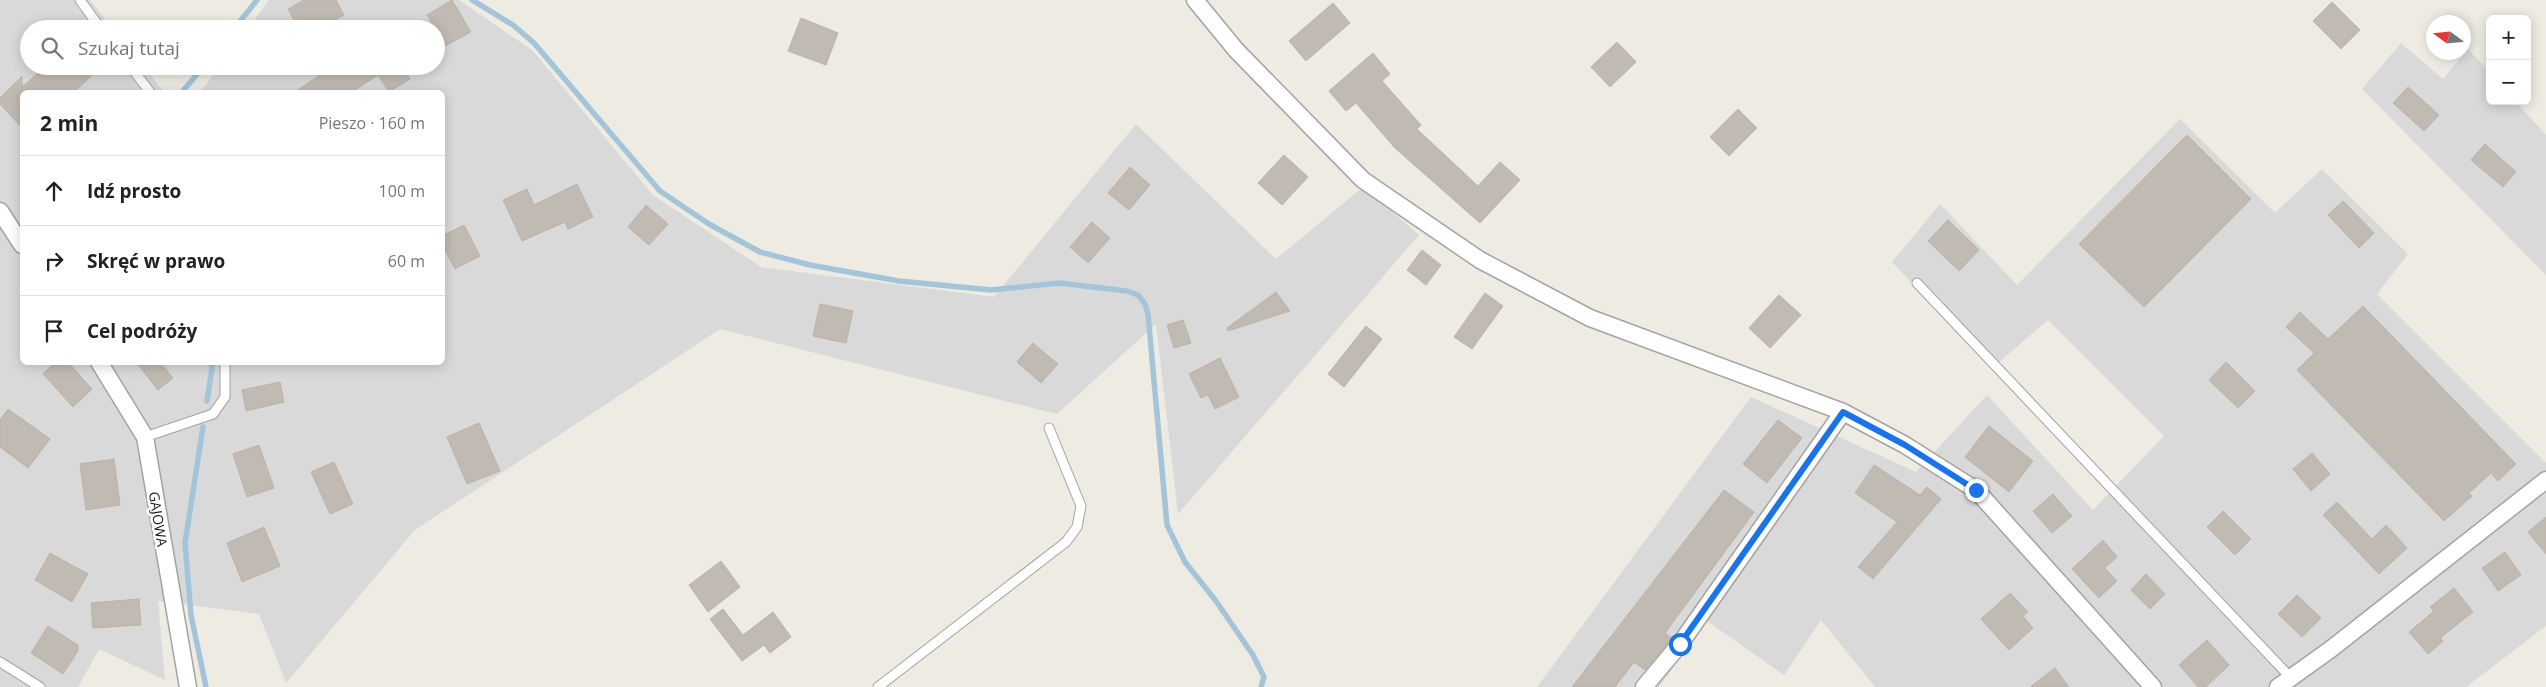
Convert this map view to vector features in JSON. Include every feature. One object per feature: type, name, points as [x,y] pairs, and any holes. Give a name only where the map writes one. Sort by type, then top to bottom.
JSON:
[{"type":"street","points":[[1195,0],[1236,50],[1363,180],[1480,260],[1590,318],[1843,412],[1905,445],[1976,490],[2153,687]]},
{"type":"street","points":[[0,211],[20,243]]},
{"type":"street","name":"GAJOWA","points":[[101,365],[145,436],[188,687]]},
{"type":"street","points":[[1644,687],[1680,644],[1843,412]]},
{"type":"street","points":[[2284,682],[2546,480]]},
{"type":"lane","points":[[80,0],[94,20]]},
{"type":"lane","points":[[137,75],[148,90]]},
{"type":"lane","points":[[1917,283],[2284,682]]},
{"type":"lane","points":[[145,436],[213,414],[225,397],[225,365]]},
{"type":"lane","points":[[878,687],[1066,542],[1077,527],[1081,506],[1049,428]]},
{"type":"lane","points":[[0,662],[40,687]]},
{"type":"shaded area","points":[[0,0],[90,0],[106,20],[20,20],[20,75],[150,75],[162,90],[20,90],[20,365],[445,365],[445,90],[202,90],[213,75],[445,75],[445,20],[255,20],[269,0],[459,0],[532,50],[653,195],[761,267],[994,297],[1136,124],[1276,259],[1363,187],[1419,235],[1178,514],[1156,324],[1057,414],[720,329],[415,530],[286,683],[259,614],[158,601],[165,680],[99,649],[78,687],[0,687]]},
{"type":"shaded area","points":[[2401,43],[2443,79],[2459,60],[2471,60],[2471,52],[2486,69],[2486,105],[2519,105],[2546,135],[2546,275],[2362,89]]},
{"type":"shaded area","points":[[2180,119],[2275,213],[2322,169],[2408,254],[2377,294],[2546,463],[2546,626],[2466,687],[1875,687],[1821,620],[1784,675],[1707,621],[1659,687],[1537,687],[1751,397],[1916,472],[1987,395],[2093,510],[2164,436],[2048,320],[1992,368],[1892,262],[1940,204],[2017,285]]},
{"type":"building","points":[[304,0],[336,0],[344,15],[335,20],[294,20],[288,9]]},
{"type":"building","points":[[452,0],[471,32],[445,46],[445,20],[430,20],[427,15]]},
{"type":"building","points":[[2332,2],[2360,30],[2341,49],[2313,21]]},
{"type":"building","points":[[1333,3],[1350,23],[1306,61],[1289,41]]},
{"type":"building","points":[[801,18],[838,33],[826,65],[788,51]]},
{"type":"building","points":[[1617,42],[1636,62],[1610,87],[1591,67]]},
{"type":"building","points":[[1373,53],[1390,74],[1382,81],[1421,125],[1417,129],[1478,186],[1500,162],[1520,180],[1480,223],[1395,148],[1356,103],[1346,111],[1329,91]]},
{"type":"building","points":[[36,75],[92,75],[76,90],[20,90],[20,126],[0,104],[0,98],[22,76],[22,87]]},
{"type":"building","points":[[320,75],[378,75],[355,90],[298,90]]},
{"type":"building","points":[[378,75],[408,75],[410,79],[392,90],[388,90]]},
{"type":"building","points":[[2408,87],[2439,115],[2424,131],[2393,103]]},
{"type":"building","points":[[1738,109],[1757,128],[1729,156],[1710,137]]},
{"type":"building","points":[[2187,135],[2251,199],[2144,307],[2079,244]]},
{"type":"building","points":[[2485,144],[2516,172],[2503,187],[2471,160]]},
{"type":"building","points":[[1284,155],[1308,177],[1282,205],[1258,183]]},
{"type":"building","points":[[1130,167],[1150,185],[1129,210],[1108,193]]},
{"type":"building","points":[[577,184],[593,217],[568,229],[565,222],[522,241],[503,200],[527,189],[534,205]]},
{"type":"building","points":[[2343,201],[2374,233],[2359,248],[2328,215]]},
{"type":"building","points":[[646,205],[668,224],[649,245],[628,227]]},
{"type":"building","points":[[1948,220],[1979,250],[1959,271],[1928,241]]},
{"type":"building","points":[[1092,222],[1110,238],[1088,263],[1070,247]]},
{"type":"building","points":[[464,225],[480,256],[455,269],[445,250],[445,234]]},
{"type":"building","points":[[1422,250],[1441,265],[1426,285],[1407,270]]},
{"type":"building","points":[[1276,292],[1290,311],[1228,331],[1227,328]]},
{"type":"building","points":[[1485,293],[1503,306],[1472,349],[1454,337]]},
{"type":"building","points":[[1779,295],[1801,315],[1770,348],[1749,328]]},
{"type":"building","points":[[820,304],[853,311],[846,343],[813,336]]},
{"type":"building","points":[[2363,306],[2516,464],[2498,481],[2491,473],[2469,493],[2472,496],[2444,521],[2297,370],[2314,353],[2286,327],[2300,312],[2328,339]]},
{"type":"building","points":[[1183,320],[1191,343],[1174,348],[1167,325]]},
{"type":"building","points":[[1366,326],[1382,339],[1344,387],[1328,374]]},
{"type":"building","points":[[1033,343],[1058,364],[1041,383],[1017,362]]},
{"type":"building","points":[[1220,358],[1239,397],[1215,409],[1208,395],[1201,398],[1189,374]]},
{"type":"building","points":[[2226,362],[2255,391],[2238,408],[2209,380]]},
{"type":"building","points":[[52,365],[71,365],[92,389],[73,407],[43,374]]},
{"type":"building","points":[[138,365],[162,365],[173,378],[158,390]]},
{"type":"building","points":[[280,382],[284,402],[246,411],[242,390]]},
{"type":"building","points":[[8,409],[50,439],[28,468],[0,447],[0,420]]},
{"type":"building","points":[[1778,420],[1802,438],[1767,483],[1743,464]]},
{"type":"building","points":[[479,423],[500,471],[467,484],[447,437]]},
{"type":"building","points":[[1989,426],[2033,461],[2009,492],[1965,457]]},
{"type":"building","points":[[259,445],[274,488],[247,497],[233,454]]},
{"type":"building","points":[[2312,453],[2330,474],[2311,491],[2293,469]]},
{"type":"building","points":[[114,459],[120,505],[86,510],[80,464]]},
{"type":"building","points":[[334,462],[353,504],[330,514],[311,472]]},
{"type":"building","points":[[1874,465],[1920,495],[1927,487],[1941,499],[1873,579],[1858,567],[1897,522],[1855,493]]},
{"type":"building","points":[[1724,490],[1754,512],[1665,633],[1672,638],[1645,670],[1634,662],[1615,687],[1572,687]]},
{"type":"building","points":[[2053,494],[2072,516],[2052,533],[2033,511]]},
{"type":"building","points":[[2337,502],[2372,539],[2386,525],[2407,548],[2379,574],[2323,515]]},
{"type":"building","points":[[2223,511],[2251,539],[2235,555],[2207,527]]},
{"type":"building","points":[[2546,517],[2546,554],[2528,532]]},
{"type":"building","points":[[264,527],[280,566],[242,582],[227,543]]},
{"type":"building","points":[[2103,540],[2117,557],[2105,568],[2117,581],[2099,598],[2072,569]]},
{"type":"building","points":[[2505,552],[2521,575],[2498,591],[2482,568]]},
{"type":"building","points":[[50,553],[88,574],[72,602],[35,580]]},
{"type":"building","points":[[721,561],[740,587],[708,612],[689,585]]},
{"type":"building","points":[[2146,574],[2165,594],[2150,609],[2131,590]]},
{"type":"building","points":[[2454,588],[2473,612],[2440,638],[2443,641],[2428,654],[2409,632],[2434,611],[2430,607]]},
{"type":"building","points":[[2010,593],[2028,612],[2023,616],[2033,628],[2009,650],[1981,619]]},
{"type":"building","points":[[2297,595],[2321,618],[2302,637],[2278,614]]},
{"type":"building","points":[[139,599],[141,625],[93,628],[91,603]]},
{"type":"building","points":[[723,609],[743,635],[773,612],[791,637],[770,653],[764,645],[742,661],[710,619]]},
{"type":"building","points":[[48,626],[78,645],[78,651],[63,674],[31,653]]},
{"type":"building","points":[[2207,640],[2229,665],[2206,687],[2198,687],[2179,665]]},
{"type":"building","points":[[2055,668],[2069,687],[2030,687]]},
{"type":"waterway","points":[[241,20],[257,0]]},
{"type":"waterway","points":[[472,0],[513,25],[534,43],[660,191],[709,224],[760,252],[810,265],[899,281],[991,290],[1059,283],[1127,291],[1138,295],[1145,304],[1148,314],[1167,525],[1185,562],[1216,601],[1253,655],[1264,677],[1261,687]]},
{"type":"waterway","points":[[184,90],[196,75]]},
{"type":"waterway","points":[[207,401],[213,365]]},
{"type":"waterway","points":[[203,427],[185,543],[191,615],[206,687]]},
{"type":"route","points":[[1680,644],[1843,412],[1905,445],[1976,490]]}]
